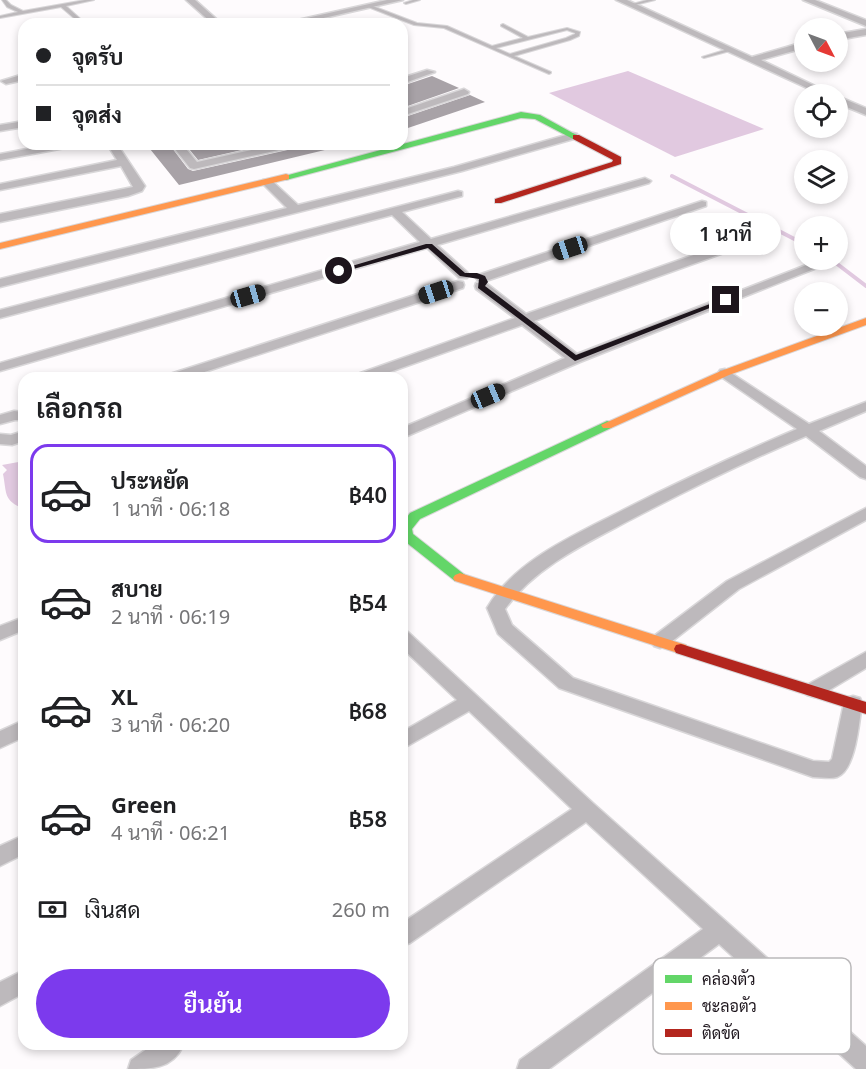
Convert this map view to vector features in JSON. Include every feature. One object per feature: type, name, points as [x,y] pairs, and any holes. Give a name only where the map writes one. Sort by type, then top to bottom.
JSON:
[{"type":"street","points":[[190,0],[211,18]]},
{"type":"street","points":[[620,0],[805,84]]},
{"type":"street","points":[[807,0],[866,23]]},
{"type":"street","points":[[313,18],[403,1]]},
{"type":"street","points":[[848,35],[866,32]]},
{"type":"street","points":[[751,60],[794,48]]},
{"type":"street","points":[[408,79],[430,72]]},
{"type":"street","points":[[6,81],[18,79]]},
{"type":"street","points":[[408,111],[464,92]]},
{"type":"street","points":[[848,104],[866,112]]},
{"type":"street","points":[[408,147],[521,115],[537,117],[618,159],[610,167],[498,201]]},
{"type":"street","points":[[0,128],[18,125]]},
{"type":"street","points":[[0,284],[458,169],[573,136]]},
{"type":"street","points":[[0,157],[38,150]]},
{"type":"street","points":[[0,218],[134,191],[139,186],[116,150]]},
{"type":"street","points":[[181,150],[202,177]]},
{"type":"street","points":[[194,166],[265,150]]},
{"type":"street","points":[[0,246],[396,150]]},
{"type":"street","points":[[0,187],[125,162]]},
{"type":"street","points":[[0,367],[645,181]]},
{"type":"street","points":[[267,182],[296,210]]},
{"type":"street","points":[[0,314],[458,194]]},
{"type":"street","points":[[481,282],[702,204]]},
{"type":"street","points":[[393,210],[429,245],[460,280]]},
{"type":"street","points":[[376,372],[756,237]]},
{"type":"street","points":[[408,430],[575,359],[805,270]]},
{"type":"street","points":[[190,372],[477,275],[481,282],[521,319],[575,359]]},
{"type":"street","points":[[408,525],[415,516],[560,446],[725,373],[866,321]]},
{"type":"street","points":[[725,373],[807,429],[866,474]]},
{"type":"street","points":[[408,537],[455,578],[505,592],[860,706],[841,763],[833,770],[813,769],[566,683],[504,629],[496,608],[505,592],[569,545],[686,484],[807,429],[866,406]]},
{"type":"street","points":[[0,420],[18,415]]},
{"type":"street","points":[[0,439],[18,438]]},
{"type":"street","points":[[660,641],[733,585],[866,513]]},
{"type":"street","points":[[0,633],[18,626]]},
{"type":"street","points":[[408,643],[469,702],[750,958]]},
{"type":"street","points":[[814,690],[866,659]]},
{"type":"street","points":[[408,738],[469,702]]},
{"type":"street","points":[[0,740],[18,731]]},
{"type":"street","points":[[408,932],[587,810]]},
{"type":"street","points":[[0,857],[18,847]]},
{"type":"street","points":[[682,958],[720,930]]},
{"type":"street","points":[[529,1069],[653,979]]},
{"type":"street","points":[[0,994],[18,984]]},
{"type":"street","points":[[140,1069],[166,1050]]},
{"type":"street","points":[[851,1053],[865,1066]]},
{"type":"lane","points":[[4,0],[9,6],[23,13]]},
{"type":"lane","points":[[0,17],[93,0]]},
{"type":"lane","points":[[403,1],[418,0]]},
{"type":"lane","points":[[631,5],[653,0]]},
{"type":"lane","points":[[63,6],[77,18]]},
{"type":"lane","points":[[370,6],[401,18]]},
{"type":"lane","points":[[408,21],[445,27],[549,73]]},
{"type":"lane","points":[[503,24],[527,38]]},
{"type":"lane","points":[[494,47],[559,30],[567,29],[578,33],[568,39],[511,55]]},
{"type":"lane","points":[[704,57],[728,50]]},
{"type":"shaded area","points":[[628,71],[764,129],[675,157],[549,93]]},
{"type":"shaded area","points":[[18,462],[18,506],[12,503],[7,496],[3,474],[7,470],[2,465]]},
{"type":"building","points":[[432,76],[459,88],[408,106],[408,84]]},
{"type":"building","points":[[470,95],[485,102],[408,128],[408,116]]},
{"type":"building","points":[[151,150],[174,150],[188,169],[193,171],[288,150],[325,150],[179,185]]},
{"type":"building","points":[[190,150],[242,150],[198,160]]},
{"type":"waterway","points":[[672,176],[794,239]]},
{"type":"waterway","points":[[845,270],[866,286]]},
{"type":"traffic: fast","points":[[408,145],[521,115],[537,117],[576,137]]},
{"type":"traffic: fast","points":[[286,177],[388,150]]},
{"type":"traffic: fast","points":[[408,525],[415,516],[607,425]]},
{"type":"traffic: fast","points":[[408,537],[460,578]]},
{"type":"traffic: slow","points":[[0,246],[286,177]]},
{"type":"traffic: slow","points":[[607,425],[725,373],[866,321]]},
{"type":"traffic: slow","points":[[460,578],[681,649]]},
{"type":"traffic: jam","points":[[498,201],[616,164],[618,159],[576,137]]},
{"type":"traffic: jam","points":[[681,649],[866,708]]},
{"type":"route","points":[[339,271],[429,245],[463,275],[477,275],[482,278],[484,282],[481,286],[575,359],[726,300]]}]
